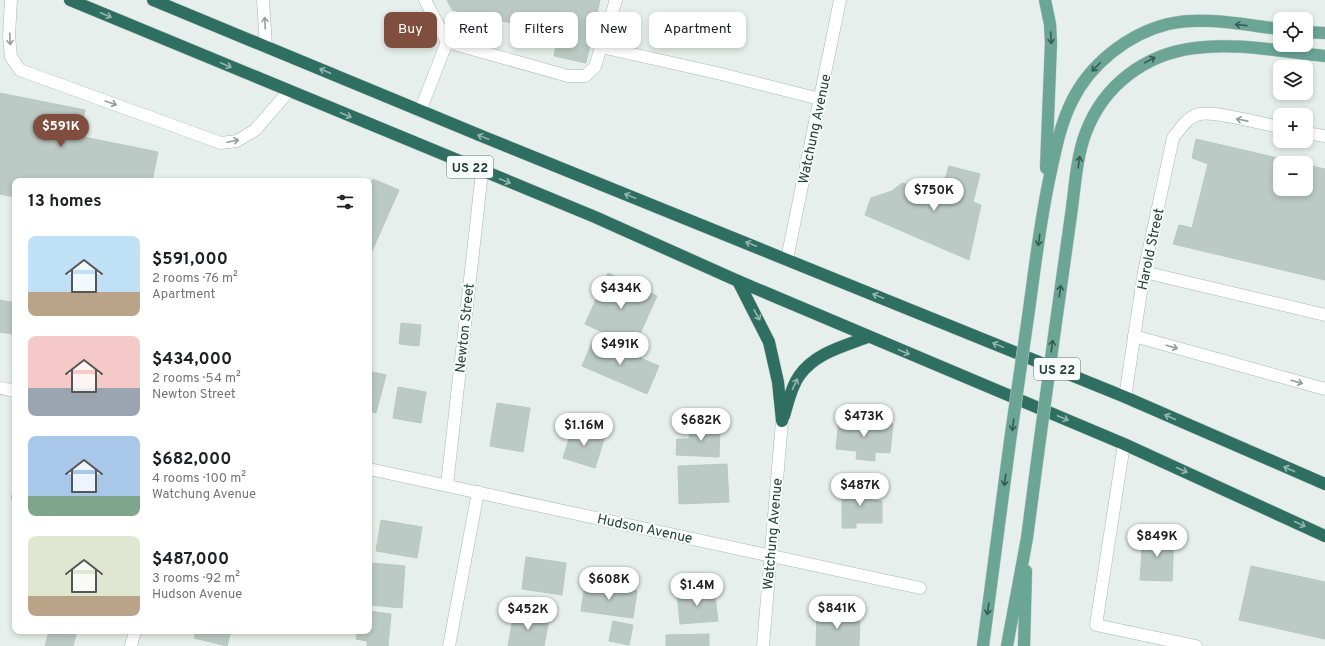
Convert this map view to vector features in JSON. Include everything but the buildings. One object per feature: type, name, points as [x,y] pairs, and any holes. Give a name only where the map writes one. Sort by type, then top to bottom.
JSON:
[{"type":"highway","name":"US 22","points":[[70,0],[482,172],[596,217],[738,281],[868,337],[1124,444],[1325,536]]},
{"type":"highway","name":"US 22","points":[[153,0],[420,111],[1125,397],[1325,484]]},
{"type":"highway","points":[[738,281],[769,342],[778,382],[782,421]]},
{"type":"highway","points":[[782,421],[799,376],[808,366],[830,351],[868,337]]},
{"type":"main road","points":[[1044,201],[1051,44],[1050,24],[1045,0]]},
{"type":"main road","points":[[983,646],[1044,201],[1057,144],[1072,101],[1094,69],[1121,46],[1153,29],[1169,24],[1206,21],[1273,28]]},
{"type":"main road","points":[[1313,33],[1325,34]]},
{"type":"main road","points":[[1006,646],[1026,538],[1080,151],[1093,116],[1104,98],[1120,81],[1136,68],[1156,57],[1174,51],[1196,48],[1244,48],[1325,56]]},
{"type":"main road","points":[[1024,646],[1026,538]]},
{"type":"street","points":[[11,0],[9,36],[11,57],[20,70],[221,143],[238,141],[254,130],[289,91]]},
{"type":"street","points":[[263,0],[266,47]]},
{"type":"street","points":[[425,0],[445,38]]},
{"type":"street","points":[[612,12],[616,0]]},
{"type":"street","name":"Watchung Avenue","points":[[787,259],[840,0]]},
{"type":"street","points":[[420,111],[445,47]]},
{"type":"street","points":[[469,48],[574,76],[585,76],[595,67],[601,48]]},
{"type":"street","points":[[606,48],[732,76],[820,99]]},
{"type":"street","name":"Harold Street","points":[[1125,397],[1144,272],[1173,138],[1183,123],[1200,114],[1220,115],[1273,126]]},
{"type":"street","points":[[1313,133],[1325,136]]},
{"type":"street","name":"Newton Street","points":[[447,485],[482,172]]},
{"type":"street","points":[[1144,272],[1325,315]]},
{"type":"street","points":[[1134,336],[1325,389]]},
{"type":"street","points":[[0,388],[12,390]]},
{"type":"street","name":"Watchung Avenue","points":[[763,646],[782,421]]},
{"type":"street","points":[[1124,444],[1096,625],[1196,646]]},
{"type":"street","name":"Hudson Avenue","points":[[372,470],[920,588]]},
{"type":"street","points":[[449,646],[478,492]]},
{"type":"street","points":[[131,646],[134,634]]}]
